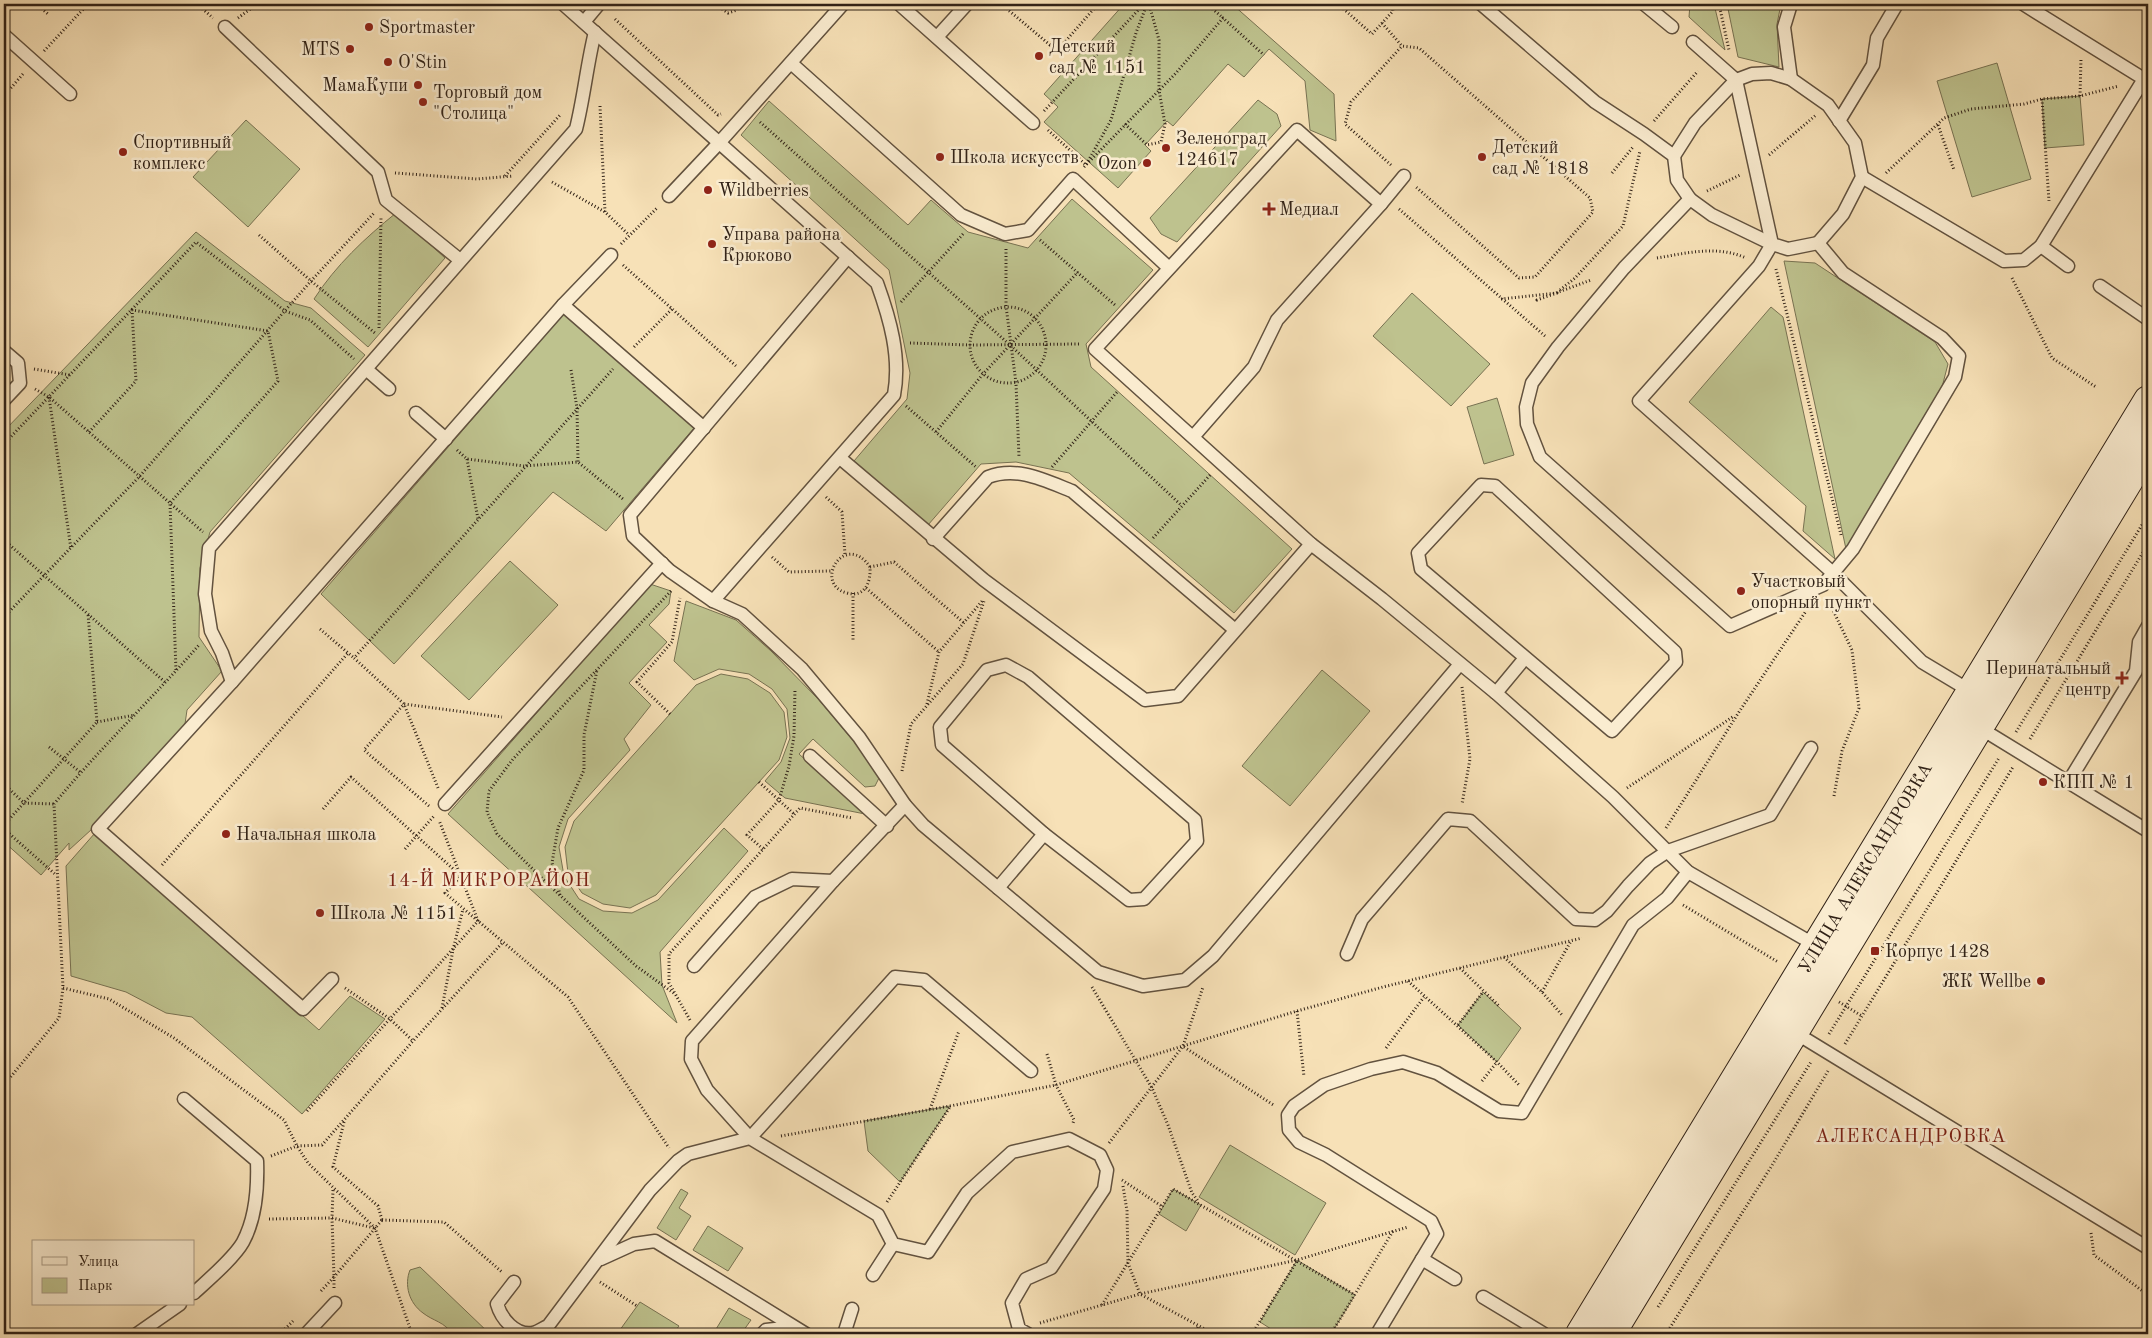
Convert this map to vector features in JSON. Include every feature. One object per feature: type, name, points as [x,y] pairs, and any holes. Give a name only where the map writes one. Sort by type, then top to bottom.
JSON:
[{"type":"main road","name":"УЛИЦА АЛЕКСАНДРОВКА","points":[[1611,1334],[1980,728],[1983,698],[2148,400]]},
{"type":"main road","name":"УЛИЦА АЛЕКСАНДРОВКА","points":[[1580,1334],[1817,946],[2148,448]]},
{"type":"lane","points":[[563,4],[877,283],[888,314],[894,343],[896,381],[894,395],[713,601]]},
{"type":"lane","points":[[584,22],[599,4]]},
{"type":"lane","points":[[669,196],[720,143],[844,4]]},
{"type":"lane","points":[[899,4],[1035,121]]},
{"type":"lane","points":[[937,37],[968,4]]},
{"type":"lane","points":[[1481,4],[1595,102],[1674,156]]},
{"type":"lane","points":[[1644,4],[1672,27]]},
{"type":"lane","points":[[1791,4],[1784,27],[1791,79]]},
{"type":"lane","points":[[1839,121],[1873,65],[1877,38],[1897,4]]},
{"type":"lane","points":[[1862,177],[2004,262],[2024,260],[2041,246],[2144,79],[2023,4]]},
{"type":"lane","points":[[225,28],[378,172],[383,204],[460,260]]},
{"type":"lane","points":[[232,682],[222,653],[211,631],[205,594],[209,548],[576,129],[595,32]]},
{"type":"lane","points":[[4,35],[70,94]]},
{"type":"lane","points":[[1693,42],[1736,80],[1772,244],[1759,266],[1639,401],[1837,576],[1922,662],[1983,698]]},
{"type":"lane","points":[[791,62],[961,215],[1004,234],[1028,230],[1073,179],[1169,268]]},
{"type":"lane","points":[[1771,73],[1791,79],[1828,105],[1854,143],[1862,177],[1844,214],[1818,243],[1788,249],[1772,244],[1712,215],[1690,199],[1677,180],[1674,156],[1695,123],[1736,80],[1752,74],[1771,73]]},
{"type":"lane","points":[[1381,204],[1297,130],[1095,349],[1311,544],[1382,599],[1496,693],[1613,797],[1688,872],[1817,946]]},
{"type":"lane","points":[[1193,437],[1254,367],[1278,320],[1404,176]]},
{"type":"lane","points":[[1690,199],[1624,268],[1558,347],[1532,383],[1526,407],[1527,424],[1540,457],[1730,626],[1823,585],[1837,576],[1844,560],[1853,549],[1956,377],[1958,356],[1942,338],[1843,273],[1818,243]]},
{"type":"lane","points":[[2041,246],[2068,266]]},
{"type":"lane","points":[[332,979],[303,1009],[98,829],[232,682],[563,305],[611,255]]},
{"type":"lane","points":[[848,257],[630,515],[633,536],[682,580],[713,601],[742,614],[794,662],[859,736],[905,805],[924,825],[1098,972],[1143,986],[1185,980],[1214,956],[1460,664]]},
{"type":"lane","points":[[2100,286],[2148,319]]},
{"type":"lane","points":[[563,305],[704,428]]},
{"type":"lane","points":[[4,350],[18,363],[20,383],[4,400]]},
{"type":"lane","points":[[366,369],[390,389]]},
{"type":"lane","points":[[416,412],[446,439]]},
{"type":"lane","points":[[840,458],[933,539],[984,580],[1145,700],[1178,696],[1311,544]]},
{"type":"lane","points":[[933,539],[988,478],[1001,472],[1019,473],[1042,479],[1072,492],[1143,550],[1234,630]]},
{"type":"lane","points":[[1481,485],[1495,486],[1675,652],[1676,662],[1612,731],[1526,658],[1421,569],[1418,553],[1481,485]]},
{"type":"lane","points":[[441,808],[662,563]]},
{"type":"lane","points":[[2069,781],[2136,671],[2139,642],[2148,626]]},
{"type":"lane","points":[[1496,693],[1526,658]]},
{"type":"lane","points":[[1006,665],[1028,677],[1195,820],[1197,841],[1144,899],[1129,900],[1044,834],[942,745],[940,727],[987,670],[1006,665]]},
{"type":"lane","points":[[1980,728],[2148,831]]},
{"type":"lane","points":[[1347,954],[1362,919],[1448,819],[1470,821],[1576,919],[1595,920],[1607,910],[1645,869],[1668,851],[1770,815],[1812,748]]},
{"type":"lane","points":[[810,756],[887,826]]},
{"type":"lane","points":[[905,805],[833,881],[692,1041],[691,1059],[708,1090],[752,1139],[878,1216],[893,1244],[928,1252],[967,1193],[1012,1152],[1069,1139],[1100,1155],[1107,1170],[1104,1189],[1051,1268],[1026,1279],[1012,1303],[1024,1332]]},
{"type":"lane","points":[[998,888],[1044,834]]},
{"type":"lane","points":[[1377,1334],[1436,1234],[1431,1221],[1326,1155],[1299,1142],[1289,1130],[1288,1115],[1294,1106],[1324,1085],[1371,1069],[1403,1062],[1437,1072],[1499,1111],[1522,1113],[1633,925],[1667,898],[1688,872]]},
{"type":"lane","points":[[694,966],[755,897],[792,879],[833,881]]},
{"type":"lane","points":[[514,1282],[497,1304],[501,1316],[513,1328],[531,1333],[548,1326],[650,1190],[678,1161],[688,1154],[752,1139],[895,977],[924,980],[1031,1071]]},
{"type":"lane","points":[[1794,1032],[2148,1248]]},
{"type":"lane","points":[[184,1099],[257,1161],[258,1186],[251,1220],[242,1242],[216,1272],[195,1292]]},
{"type":"lane","points":[[598,1260],[634,1244],[655,1241],[682,1251],[806,1334]]},
{"type":"lane","points":[[873,1275],[893,1244]]},
{"type":"lane","points":[[1422,1259],[1455,1279]]},
{"type":"lane","points":[[1483,1296],[1544,1334]]},
{"type":"lane","points":[[306,1334],[335,1303]]},
{"type":"lane","points":[[137,1334],[177,1306]]},
{"type":"lane","points":[[844,1334],[852,1309]]},
{"type":"lane","points":[[762,1334],[766,1330],[793,1327]]},
{"type":"path","points":[[36,4],[48,14]]},
{"type":"path","points":[[718,4],[728,13],[737,10],[742,4]]},
{"type":"path","points":[[1001,4],[1050,45],[1064,43],[1098,4]]},
{"type":"path","points":[[1125,124],[1147,145],[1161,142],[1165,124],[1159,90],[1158,40],[1147,4]]},
{"type":"path","points":[[1086,165],[1035,121],[1147,4]]},
{"type":"path","points":[[1086,165],[1111,120],[1136,33],[1147,4]]},
{"type":"path","points":[[1207,4],[1264,55]]},
{"type":"path","points":[[1338,4],[1372,34],[1393,11],[1392,4]]},
{"type":"path","points":[[1719,4],[1736,80]]},
{"type":"path","points":[[1073,179],[1159,90],[1222,18]]},
{"type":"path","points":[[615,19],[718,115],[748,111],[1038,370],[1181,505]]},
{"type":"path","points":[[1382,23],[1402,46],[1419,48],[1590,198],[1592,212],[1536,277],[1519,278],[1345,124],[1351,102],[1402,46]]},
{"type":"path","points":[[2080,96],[2081,40]]},
{"type":"path","points":[[1612,173],[1698,71]]},
{"type":"path","points":[[1876,184],[1944,118],[1971,109],[2024,104],[2042,99],[2080,96],[2144,79]]},
{"type":"path","points":[[505,176],[584,88]]},
{"type":"path","points":[[601,98],[601,160],[605,212]]},
{"type":"path","points":[[2042,99],[2051,229]]},
{"type":"path","points":[[1938,125],[1954,170]]},
{"type":"path","points":[[1644,134],[1623,226],[1575,278],[1557,293],[1537,300],[1624,268],[1653,259],[1703,251],[1733,252],[1753,260],[1779,282]]},
{"type":"path","points":[[378,172],[476,179],[537,173],[605,212],[629,235]]},
{"type":"path","points":[[669,196],[611,255],[747,377]]},
{"type":"path","points":[[4,617],[140,476],[311,281],[383,204]]},
{"type":"path","points":[[259,235],[379,337],[383,204]]},
{"type":"path","points":[[1381,204],[1399,210],[1558,347]]},
{"type":"path","points":[[888,314],[975,221]]},
{"type":"path","points":[[1028,230],[1126,315]]},
{"type":"path","points":[[1004,234],[1006,306],[1016,383],[1019,473]]},
{"type":"path","points":[[4,444],[196,242],[285,311],[310,320],[366,369]]},
{"type":"path","points":[[1772,244],[1779,282],[1840,535],[1844,560]]},
{"type":"path","points":[[2004,262],[2052,358],[2096,387]]},
{"type":"path","points":[[936,432],[983,374],[1078,272]]},
{"type":"path","points":[[1501,299],[1557,293]]},
{"type":"path","points":[[1006,306],[1026,310],[1036,318],[1044,329],[1047,344],[1046,353],[1038,370],[1024,380],[1006,384],[994,381],[983,374],[972,357],[970,345],[971,335],[980,319],[996,308],[1006,306]]},
{"type":"path","points":[[354,658],[524,466],[623,358],[672,309]]},
{"type":"path","points":[[132,310],[268,331]]},
{"type":"path","points":[[89,432],[136,381],[132,310]]},
{"type":"path","points":[[176,671],[170,503],[278,381],[268,331]]},
{"type":"path","points":[[894,343],[970,345],[1100,344]]},
{"type":"path","points":[[18,366],[70,375]]},
{"type":"path","points":[[571,370],[577,408],[578,462]]},
{"type":"path","points":[[1042,479],[1127,379]]},
{"type":"path","points":[[19,380],[49,397],[214,542]]},
{"type":"path","points":[[894,395],[988,478]]},
{"type":"path","points":[[49,397],[70,549]]},
{"type":"path","points":[[446,439],[466,458],[478,520]]},
{"type":"path","points":[[466,458],[524,466],[578,462],[635,509]]},
{"type":"path","points":[[1143,550],[1181,505],[1221,463]]},
{"type":"path","points":[[814,487],[842,512],[846,555]]},
{"type":"path","points":[[1657,1310],[2008,745],[2148,515]]},
{"type":"path","points":[[4,540],[166,683]]},
{"type":"path","points":[[1666,1334],[1772,1167],[1836,1058],[2148,544]]},
{"type":"path","points":[[760,547],[789,572],[831,571]]},
{"type":"path","points":[[856,554],[865,559],[870,567],[870,577],[866,588],[858,593],[852,594],[838,589],[833,581],[831,571],[835,561],[846,555],[856,554]]},
{"type":"path","points":[[870,567],[894,562],[964,623]]},
{"type":"path","points":[[1834,796],[1842,751],[1859,708],[1852,650],[1832,608],[1837,576]]},
{"type":"path","points":[[675,994],[636,966],[560,896],[497,834],[487,812],[489,791],[513,760],[682,580]]},
{"type":"path","points":[[670,714],[637,682],[672,642],[682,580]]},
{"type":"path","points":[[1658,841],[1737,715],[1823,585]]},
{"type":"path","points":[[866,588],[938,652]]},
{"type":"path","points":[[852,594],[853,641]]},
{"type":"path","points":[[897,792],[911,724],[927,706],[963,664],[986,598],[938,652],[927,706]]},
{"type":"path","points":[[88,614],[97,722]]},
{"type":"path","points":[[320,629],[404,704],[441,808],[461,876],[478,921]]},
{"type":"path","points":[[4,1085],[59,1018],[63,988],[54,804],[80,772],[166,683],[211,631]]},
{"type":"path","points":[[151,877],[348,653]]},
{"type":"path","points":[[763,849],[747,835],[779,800],[789,766],[796,707],[794,662]]},
{"type":"path","points":[[1460,664],[1470,759],[1460,820]]},
{"type":"path","points":[[560,896],[552,863],[558,828],[584,770],[584,735],[597,669]]},
{"type":"path","points":[[404,704],[520,719]]},
{"type":"path","points":[[404,704],[364,750],[441,808]]},
{"type":"path","points":[[56,875],[4,827],[97,722],[135,714]]},
{"type":"path","points":[[1613,797],[1737,715]]},
{"type":"path","points":[[49,747],[80,772]]},
{"type":"path","points":[[323,809],[352,777],[461,876]]},
{"type":"path","points":[[759,782],[794,814]]},
{"type":"path","points":[[4,784],[24,803],[54,804]]},
{"type":"path","points":[[405,849],[441,808]]},
{"type":"path","points":[[461,876],[445,894],[568,997],[678,1161]]},
{"type":"path","points":[[1676,908],[1684,904],[1777,961]]},
{"type":"path","points":[[442,1009],[463,908]]},
{"type":"path","points":[[307,1111],[478,921]]},
{"type":"path","points":[[752,1139],[930,1110],[1056,1085],[1297,1011],[1589,936]]},
{"type":"path","points":[[1542,992],[1572,940]]},
{"type":"path","points":[[257,1161],[297,1146],[322,1145],[412,1041],[503,942]]},
{"type":"path","points":[[1100,1155],[1183,1046],[1214,956]]},
{"type":"path","points":[[1504,957],[1542,992],[1573,1027]]},
{"type":"path","points":[[1460,968],[1499,1006]]},
{"type":"path","points":[[332,979],[390,1019],[412,1041]]},
{"type":"path","points":[[1088,980],[1152,1088],[1168,1125],[1192,1193],[1201,1205]]},
{"type":"path","points":[[1408,981],[1498,1062],[1531,1098]]},
{"type":"path","points":[[63,988],[109,998],[174,1038],[284,1120],[308,1163],[374,1228],[412,1334]]},
{"type":"path","points":[[1458,1025],[1483,992]]},
{"type":"path","points":[[1371,1069],[1425,997]]},
{"type":"path","points":[[1297,1011],[1306,1096]]},
{"type":"path","points":[[930,1110],[965,1015]]},
{"type":"path","points":[[1183,1046],[1288,1115]]},
{"type":"path","points":[[1047,1054],[1056,1085],[1074,1120],[1069,1139]]},
{"type":"path","points":[[1473,1093],[1498,1062]]},
{"type":"path","points":[[878,1216],[950,1106]]},
{"type":"path","points":[[344,1120],[333,1167],[378,1206],[382,1220]]},
{"type":"path","points":[[1107,1170],[1163,1207]]},
{"type":"path","points":[[1122,1180],[1127,1211],[1128,1262],[1140,1294],[1214,1334]]},
{"type":"path","points":[[333,1189],[332,1218],[335,1303]]},
{"type":"path","points":[[1102,1305],[1174,1189],[1355,1295]]},
{"type":"path","points":[[2088,1211],[2094,1255],[2148,1295]]},
{"type":"path","points":[[251,1220],[332,1218],[374,1228]]},
{"type":"path","points":[[320,1291],[382,1220],[444,1222],[514,1282]]},
{"type":"path","points":[[1024,1332],[1140,1294],[1297,1260],[1431,1221]]},
{"type":"path","points":[[1331,1334],[1393,1231]]},
{"type":"path","points":[[1252,1334],[1297,1260]]},
{"type":"path","points":[[588,1274],[637,1306]]},
{"type":"path","points":[[280,1334],[293,1320]]},
{"type":"path","points":[[1194,1334],[1199,1325]]},
{"type":"green space","points":[[1124,4],[1232,4],[1334,94],[1336,141],[1310,130],[1305,81],[1269,49],[1244,77],[1228,64],[1173,126],[1167,121],[1145,145],[1151,151],[1118,188],[1044,122],[1058,107],[1044,94]]},
{"type":"green space","points":[[1690,4],[1714,4],[1725,50],[1689,17]]},
{"type":"green space","points":[[1727,4],[1781,4],[1777,24],[1779,67],[1738,57]]},
{"type":"green space","points":[[1997,63],[2031,179],[1972,197],[1937,81]]},
{"type":"green space","points":[[2080,96],[2084,145],[2045,148],[2042,99]]},
{"type":"green space","points":[[1258,100],[1277,114],[1281,126],[1177,242],[1161,234],[1150,218]]},
{"type":"green space","points":[[769,101],[908,225],[931,200],[968,232],[1028,248],[1072,199],[1153,270],[1086,344],[1091,367],[1292,549],[1234,613],[1069,473],[1016,462],[981,464],[928,525],[854,461],[907,399],[910,373],[889,270],[741,135]]},
{"type":"green space","points":[[246,120],[300,169],[248,227],[193,177]]},
{"type":"green space","points":[[396,213],[445,258],[368,347],[314,299],[352,253]]},
{"type":"green space","points":[[196,232],[285,301],[311,308],[365,355],[210,532],[200,568],[199,637],[222,671],[187,710],[184,731],[92,829],[69,850],[69,843],[41,875],[4,842],[4,431]]},
{"type":"green space","points":[[1784,261],[1815,263],[1935,342],[1948,364],[1941,391],[1846,549]]},
{"type":"green space","points":[[1412,293],[1490,364],[1451,406],[1373,336]]},
{"type":"green space","points":[[1771,307],[1783,317],[1835,559],[1803,531],[1806,506],[1689,402]]},
{"type":"green space","points":[[565,312],[694,428],[606,531],[553,492],[394,664],[321,594]]},
{"type":"green space","points":[[1497,398],[1514,455],[1484,464],[1467,407]]},
{"type":"green space","points":[[510,561],[558,605],[469,700],[421,656]]},
{"type":"green space","points":[[650,584],[671,591],[669,604],[649,625],[667,642],[629,683],[651,705],[624,739],[630,750],[568,819],[559,847],[564,876],[579,899],[603,911],[632,913],[658,900],[724,828],[748,851],[660,952],[662,985],[677,1023],[448,814]]},
{"type":"green space","points":[[686,601],[736,620],[771,651],[819,700],[875,767],[879,778],[875,786],[865,787],[813,739],[799,754],[865,814],[785,798],[765,781],[781,762],[790,738],[787,709],[772,689],[749,674],[719,669],[694,680],[674,661]]},
{"type":"green space","points":[[1322,670],[1370,711],[1290,806],[1242,766]]},
{"type":"green space","points":[[721,674],[748,679],[770,693],[784,712],[787,737],[779,760],[656,895],[630,908],[603,904],[582,893],[568,873],[565,847],[574,821],[696,685]]},
{"type":"green space","points":[[95,833],[319,1030],[350,996],[385,1019],[302,1114],[192,1017],[166,1013],[126,992],[71,976],[66,866]]},
{"type":"green space","points":[[1483,992],[1521,1028],[1497,1062],[1458,1025]]},
{"type":"green space","points":[[950,1106],[900,1182],[868,1151],[864,1121]]},
{"type":"green space","points":[[1230,1145],[1326,1203],[1295,1255],[1199,1197]]},
{"type":"green space","points":[[681,1189],[688,1193],[679,1208],[691,1216],[676,1240],[657,1228]]},
{"type":"green space","points":[[1173,1189],[1201,1205],[1186,1231],[1159,1214]]},
{"type":"green space","points":[[708,1226],[743,1248],[728,1271],[693,1250]]},
{"type":"green space","points":[[1297,1260],[1355,1295],[1331,1334],[1279,1334],[1260,1322]]},
{"type":"green space","points":[[420,1267],[490,1334],[452,1334],[446,1327],[418,1309],[409,1293],[408,1276],[410,1270]]},
{"type":"green space","points":[[640,1302],[679,1326],[673,1334],[617,1334]]},
{"type":"green space","points":[[729,1308],[751,1320],[741,1334],[713,1334]]},
{"type":"place","name":"Sportmaster","points":[[369,27]]},
{"type":"place","name":"MTS","points":[[350,49]]},
{"type":"place","name":"Детский сад № 1151","points":[[1039,56]]},
{"type":"place","name":"O'Stin","points":[[388,62]]},
{"type":"place","name":"МамаКупи","points":[[418,85]]},
{"type":"place","name":"Торговый дом \"Столица\"","points":[[423,102]]},
{"type":"place","name":"Зеленоград 124617","points":[[1166,148]]},
{"type":"place","name":"Спортивный комплекс","points":[[123,152]]},
{"type":"place","name":"Школа искусств","points":[[940,157]]},
{"type":"place","name":"Детский сад № 1818","points":[[1482,157]]},
{"type":"place","name":"Ozon","points":[[1147,163]]},
{"type":"place","name":"Wildberries","points":[[708,190]]},
{"type":"place","name":"Медиал","points":[[1269,209]]},
{"type":"place","name":"Управа района Крюково","points":[[712,244]]},
{"type":"place","name":"Участковый опорный пункт","points":[[1741,591]]},
{"type":"place","name":"Перинатальный центр","points":[[2122,678]]},
{"type":"place","name":"КПП № 1","points":[[2043,782]]},
{"type":"place","name":"Начальная школа","points":[[226,834]]},
{"type":"place","name":"Школа № 1151","points":[[320,913]]},
{"type":"place","name":"Корпус 1428","points":[[1875,951]]},
{"type":"place","name":"ЖК Wellbe","points":[[2041,981]]},
{"type":"district","name":"14-Й МИКРОРАЙОН","points":[[489,879]]},
{"type":"district","name":"АЛЕКСАНДРОВКА","points":[[1911,1135]]}]
